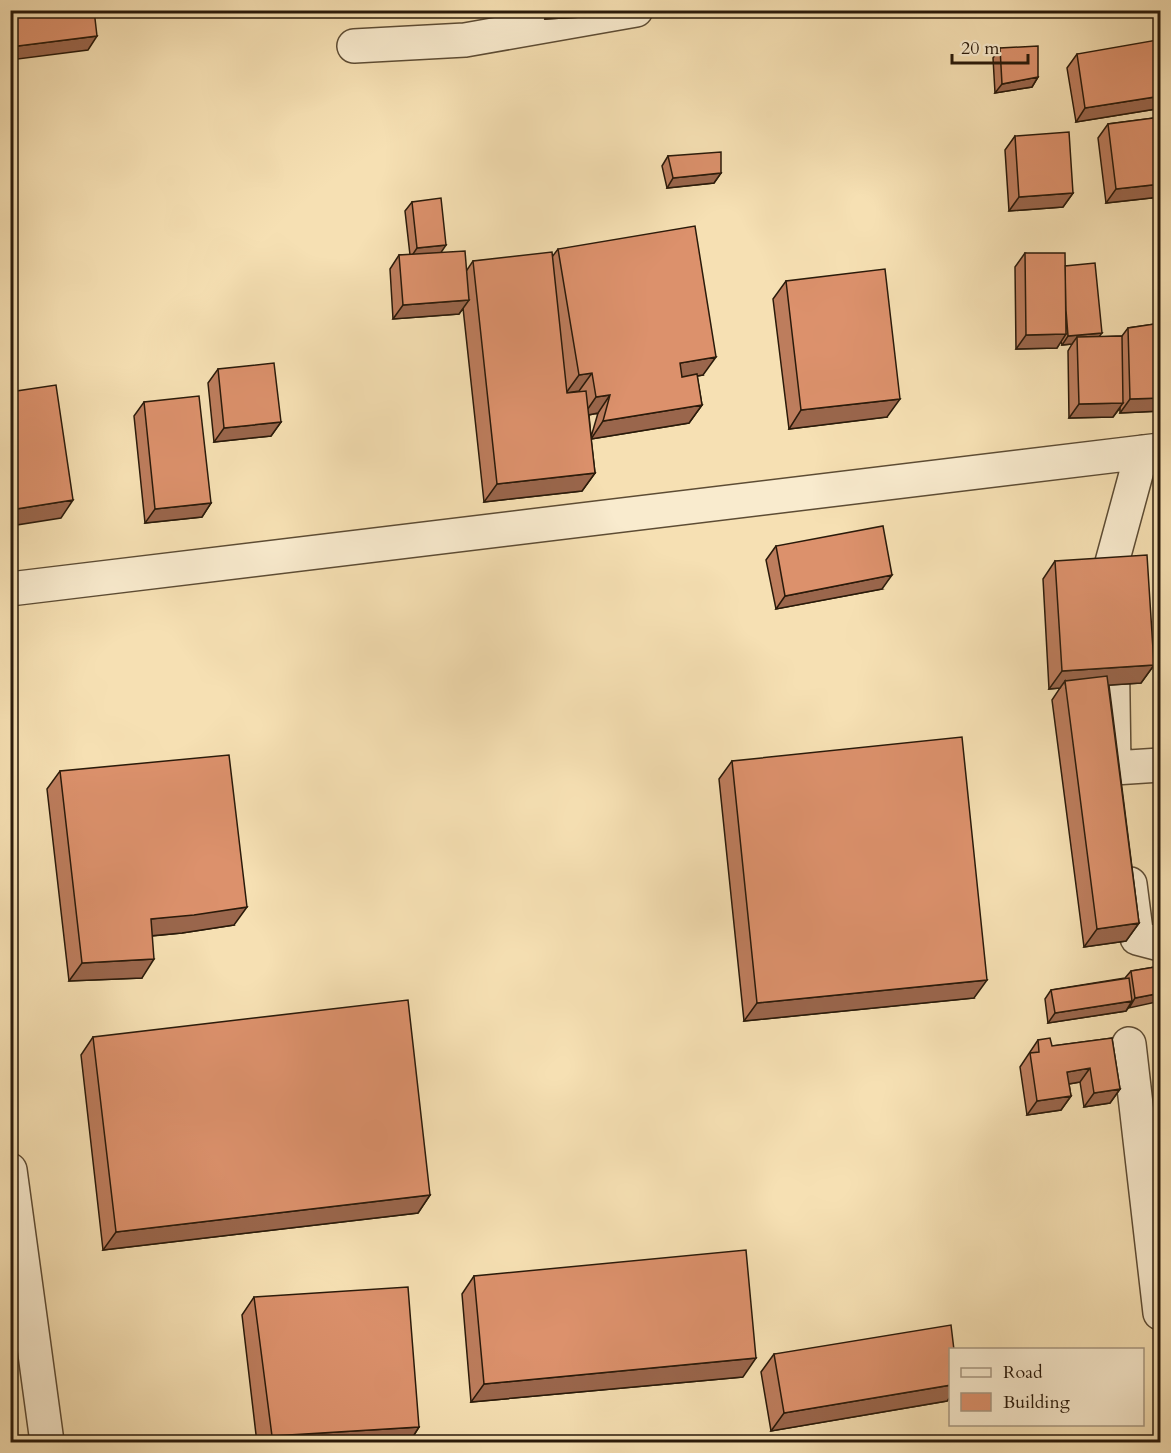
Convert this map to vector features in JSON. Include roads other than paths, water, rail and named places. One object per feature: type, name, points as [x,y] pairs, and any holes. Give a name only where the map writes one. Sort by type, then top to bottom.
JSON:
[{"type":"street","points":[[354,46],[465,40],[636,10]]},
{"type":"street","points":[[10,589],[1151,451],[1112,566],[1114,768],[1118,802]]},
{"type":"street","points":[[1114,768],[1161,765]]},
{"type":"street","points":[[1126,859],[1137,938],[1161,944]]},
{"type":"street","points":[[1129,1044],[1161,1313]]},
{"type":"street","points":[[10,1170],[47,1443]]}]
